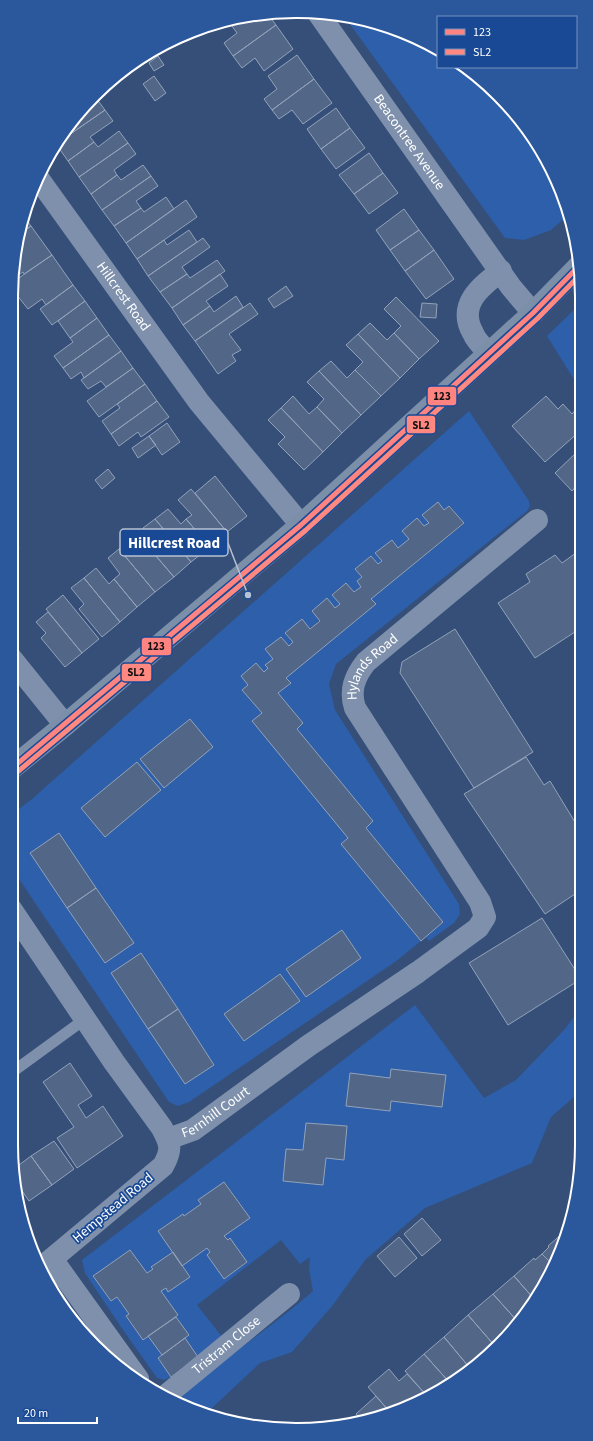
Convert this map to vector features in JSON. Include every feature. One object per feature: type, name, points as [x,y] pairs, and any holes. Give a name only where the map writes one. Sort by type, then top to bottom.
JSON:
[{"type":"main road","points":[[18,764],[66,726],[302,525],[533,313],[574,272]]},
{"type":"street","name":"Beacontree Avenue","points":[[323,19],[501,271],[533,313]]},
{"type":"street","name":"Hillcrest Road","points":[[42,184],[199,402],[302,525]]},
{"type":"street","points":[[489,353],[473,335],[468,321],[469,307],[474,294],[501,271]]},
{"type":"street","name":"Hylands Road","points":[[485,917],[480,902],[356,708],[352,691],[359,672],[366,662],[537,520]]},
{"type":"street","points":[[18,667],[66,726]]},
{"type":"street","name":"Fernhill Court","points":[[18,919],[114,1062],[162,1128],[168,1139],[193,1130],[308,1046],[418,972],[478,928],[485,917]]},
{"type":"street","name":"Hempstead Road","points":[[46,1264],[163,1166],[170,1154],[168,1139]]},
{"type":"street","points":[[46,1264],[126,1365]]},
{"type":"street","name":"Tristram Close","points":[[170,1392],[289,1294]]},
{"type":"lane","points":[[18,1068],[85,1019]]},
{"type":"shaded area","points":[[349,23],[369,27],[403,39],[436,55],[437,68],[455,68],[480,87],[506,113],[528,142],[546,173],[564,219],[551,230],[524,240],[505,238]]},
{"type":"shaded area","points":[[575,309],[575,381],[547,336]]},
{"type":"shaded area","points":[[469,411],[529,501],[530,506],[527,511],[336,664],[329,684],[335,710],[459,904],[460,914],[454,923],[429,941],[426,937],[443,922],[366,828],[373,821],[297,729],[303,723],[278,693],[291,683],[286,678],[375,605],[371,599],[464,524],[450,506],[444,510],[438,502],[422,515],[429,523],[424,526],[417,518],[402,531],[409,539],[398,548],[392,540],[376,553],[382,561],[378,564],[371,556],[355,569],[362,577],[357,581],[361,587],[354,592],[346,583],[332,594],[340,604],[335,608],[327,599],[321,616],[314,625],[310,628],[285,633],[293,642],[289,646],[281,637],[265,649],[273,659],[266,665],[268,668],[264,672],[256,663],[241,676],[248,685],[242,690],[262,713],[348,838],[341,844],[421,941],[395,962],[189,1102],[178,1106],[169,1102],[18,877],[18,810],[32,799]]},
{"type":"shaded area","points":[[415,1005],[484,1098],[516,1080],[565,1029],[575,1015],[575,1096],[551,1117],[532,1163],[425,1208],[365,1260],[333,1305],[292,1352],[260,1363],[211,1409],[181,1398],[226,1359],[313,1291],[309,1269],[310,1257],[300,1264],[281,1240],[197,1305],[223,1338],[198,1357],[185,1338],[189,1335],[176,1317],[178,1315],[161,1291],[166,1288],[169,1291],[190,1277],[182,1266],[207,1248],[210,1252],[207,1255],[224,1279],[247,1263],[230,1239],[228,1240],[224,1236],[250,1218],[225,1182],[201,1204],[184,1216],[182,1214],[158,1231],[173,1252],[151,1267],[153,1269],[147,1273],[130,1250],[93,1276],[111,1301],[117,1297],[129,1314],[126,1317],[143,1340],[148,1336],[162,1355],[158,1358],[171,1377],[164,1380],[157,1378],[121,1327],[85,1273],[82,1260]]},
{"type":"building","points":[[272,19],[276,25],[233,56],[224,43],[237,33],[231,25]]},
{"type":"building","points":[[276,25],[293,49],[264,71],[255,58],[242,68],[233,56]]},
{"type":"building","points":[[297,55],[314,79],[272,110],[264,99],[277,89],[268,76]]},
{"type":"building","points":[[158,56],[164,65],[154,71],[149,63]]},
{"type":"building","points":[[154,76],[166,93],[155,101],[143,84]]},
{"type":"building","points":[[314,79],[332,103],[303,124],[292,110],[279,119],[272,110]]},
{"type":"building","points":[[99,101],[105,110],[71,133],[87,113]]},
{"type":"building","points":[[336,108],[350,128],[321,149],[307,129]]},
{"type":"building","points":[[105,110],[113,121],[90,137],[94,142],[68,161],[60,150],[71,133]]},
{"type":"building","points":[[350,128],[365,148],[336,169],[321,149]]},
{"type":"building","points":[[119,131],[128,143],[79,177],[68,161],[94,142],[98,147]]},
{"type":"building","points":[[128,143],[136,154],[114,170],[117,175],[91,194],[79,177]]},
{"type":"building","points":[[369,153],[383,173],[354,194],[339,175]]},
{"type":"building","points":[[143,165],[151,176],[102,210],[91,194],[117,175],[121,180]]},
{"type":"building","points":[[383,173],[398,193],[369,214],[354,194]]},
{"type":"building","points":[[151,176],[158,186],[136,201],[141,208],[114,226],[102,210]]},
{"type":"building","points":[[166,197],[174,209],[126,243],[114,226],[141,208],[144,212]]},
{"type":"building","points":[[186,200],[197,217],[137,259],[126,243]]},
{"type":"building","points":[[404,209],[419,230],[390,250],[376,230]]},
{"type":"building","points":[[28,222],[31,226],[26,230]]},
{"type":"building","points":[[31,226],[52,255],[24,274],[23,272],[19,275],[20,260],[26,230]]},
{"type":"building","points":[[189,230],[197,242],[148,276],[137,259],[164,240],[167,245]]},
{"type":"building","points":[[419,230],[434,250],[405,271],[390,250]]},
{"type":"building","points":[[203,238],[210,247],[182,267],[187,274],[160,292],[148,276]]},
{"type":"building","points":[[434,250],[454,279],[426,299],[405,271]]},
{"type":"building","points":[[52,255],[73,285],[46,305],[42,299],[28,309],[18,296],[19,278]]},
{"type":"building","points":[[217,260],[225,271],[172,308],[160,292],[187,274],[190,278]]},
{"type":"building","points":[[220,274],[228,286],[206,301],[210,306],[183,325],[172,308]]},
{"type":"building","points":[[73,285],[85,301],[52,325],[40,309]]},
{"type":"building","points":[[286,286],[293,296],[274,308],[268,299]]},
{"type":"building","points":[[236,296],[243,307],[195,341],[183,325],[210,306],[214,312]]},
{"type":"building","points":[[396,297],[439,341],[419,359],[394,333],[401,326],[384,309]]},
{"type":"building","points":[[85,301],[97,318],[70,338],[58,321]]},
{"type":"building","points":[[250,303],[258,314],[229,334],[241,350],[232,355],[236,361],[218,374],[195,341]]},
{"type":"building","points":[[422,303],[437,304],[436,318],[420,317]]},
{"type":"building","points":[[97,318],[109,335],[63,368],[54,356],[73,342],[70,338]]},
{"type":"building","points":[[370,323],[387,340],[394,333],[419,359],[400,378],[358,334]]},
{"type":"building","points":[[358,334],[400,378],[381,396],[355,370],[363,362],[346,345]]},
{"type":"building","points":[[109,335],[121,351],[84,378],[81,372],[71,379],[63,368]]},
{"type":"building","points":[[121,351],[133,368],[106,387],[101,381],[88,389],[81,380]]},
{"type":"building","points":[[331,361],[347,378],[355,370],[381,396],[361,415],[319,371]]},
{"type":"building","points":[[133,368],[145,384],[99,417],[87,401]]},
{"type":"building","points":[[319,371],[361,415],[342,433],[317,407],[324,399],[307,382]]},
{"type":"building","points":[[145,384],[157,401],[111,434],[102,421],[120,408],[117,404]]},
{"type":"building","points":[[293,396],[309,414],[317,407],[342,433],[323,452],[281,408]]},
{"type":"building","points":[[546,396],[558,409],[563,404],[572,414],[575,410],[575,435],[545,462],[512,426]]},
{"type":"building","points":[[157,401],[169,417],[141,437],[138,432],[119,446],[111,434]]},
{"type":"building","points":[[281,408],[323,452],[304,470],[278,444],[285,437],[268,420]]},
{"type":"building","points":[[167,423],[180,442],[162,455],[149,436]]},
{"type":"building","points":[[149,436],[156,445],[138,458],[132,448]]},
{"type":"building","points":[[575,454],[575,488],[572,491],[555,473]]},
{"type":"building","points":[[108,469],[115,478],[102,489],[95,480]]},
{"type":"building","points":[[215,476],[247,516],[227,532],[195,493]]},
{"type":"building","points":[[191,489],[227,532],[210,547],[186,519],[192,515],[178,500]]},
{"type":"building","points":[[438,502],[444,510],[449,506],[464,523],[371,599],[376,604],[286,678],[291,683],[278,693],[303,723],[297,729],[373,821],[366,828],[443,922],[421,941],[341,844],[348,838],[252,721],[262,713],[242,690],[248,685],[241,676],[256,663],[264,672],[268,668],[265,665],[273,659],[265,649],[281,637],[289,646],[293,642],[285,633],[302,619],[310,629],[320,621],[312,611],[327,598],[335,608],[340,604],[332,595],[346,583],[354,592],[361,587],[357,581],[362,577],[355,569],[371,556],[378,564],[382,561],[375,553],[392,540],[398,548],[409,539],[402,531],[417,518],[424,526],[429,523],[422,515]]},
{"type":"building","points":[[168,509],[181,524],[186,519],[210,547],[191,562],[155,519]]},
{"type":"building","points":[[155,519],[191,562],[174,577],[150,549],[156,544],[143,528]]},
{"type":"building","points":[[132,538],[145,554],[150,549],[174,577],[155,592],[119,549]]},
{"type":"building","points":[[119,549],[155,592],[137,607],[114,579],[120,574],[108,558]]},
{"type":"building","points":[[575,554],[575,632],[535,658],[498,603],[530,582],[526,574],[555,555],[562,563]]},
{"type":"building","points":[[96,568],[109,584],[114,579],[137,607],[120,622],[84,578]]},
{"type":"building","points":[[84,578],[120,622],[102,637],[79,609],[84,604],[71,588]]},
{"type":"building","points":[[63,595],[99,639],[82,653],[46,609]]},
{"type":"building","points":[[48,612],[82,653],[65,667],[41,638],[46,633],[36,622]]},
{"type":"building","points":[[455,629],[533,752],[474,788],[400,673],[402,662]]},
{"type":"building","points":[[190,719],[213,747],[164,788],[140,759]]},
{"type":"building","points":[[526,757],[544,785],[550,781],[575,822],[575,894],[545,914],[464,794]]},
{"type":"building","points":[[137,762],[161,790],[105,837],[81,808]]},
{"type":"building","points":[[59,833],[96,888],[67,908],[30,853]]},
{"type":"building","points":[[96,888],[134,943],[105,963],[67,908]]},
{"type":"building","points":[[542,918],[575,970],[575,983],[508,1025],[469,963]]},
{"type":"building","points":[[342,930],[361,958],[306,997],[286,969]]},
{"type":"building","points":[[141,953],[178,1009],[148,1029],[111,973]]},
{"type":"building","points":[[280,974],[300,1001],[244,1041],[224,1014]]},
{"type":"building","points":[[178,1009],[214,1065],[185,1084],[148,1029]]},
{"type":"building","points":[[70,1063],[92,1096],[78,1105],[86,1118],[103,1106],[123,1136],[77,1168],[57,1138],[74,1127],[43,1082]]},
{"type":"building","points":[[391,1069],[446,1075],[442,1107],[391,1101],[390,1111],[346,1106],[350,1073],[390,1078]]},
{"type":"building","points":[[306,1123],[347,1126],[344,1160],[326,1158],[323,1185],[283,1181],[286,1149],[303,1150]]},
{"type":"building","points":[[54,1141],[74,1169],[52,1185],[31,1156]]},
{"type":"building","points":[[31,1156],[52,1185],[29,1201],[22,1190],[19,1165]]},
{"type":"building","points":[[224,1182],[250,1218],[224,1236],[228,1240],[230,1238],[247,1262],[224,1279],[207,1255],[210,1252],[207,1248],[182,1266],[158,1231],[201,1204],[198,1200]]},
{"type":"building","points":[[422,1218],[441,1240],[422,1256],[404,1234]]},
{"type":"building","points":[[559,1236],[549,1261],[542,1254],[549,1247],[548,1246]]},
{"type":"building","points":[[399,1237],[417,1258],[395,1277],[377,1256]]},
{"type":"building","points":[[130,1250],[147,1273],[153,1269],[151,1267],[173,1252],[190,1277],[168,1292],[166,1288],[161,1291],[178,1315],[143,1340],[126,1316],[129,1314],[117,1297],[111,1301],[93,1276]]},
{"type":"building","points":[[542,1254],[549,1261],[531,1295],[514,1276],[534,1258],[535,1260]]},
{"type":"building","points":[[514,1276],[531,1295],[514,1318],[493,1294]]},
{"type":"building","points":[[493,1294],[514,1318],[492,1342],[468,1315]]},
{"type":"building","points":[[468,1315],[492,1342],[467,1364],[444,1337]]},
{"type":"building","points":[[176,1317],[189,1335],[162,1355],[148,1336]]},
{"type":"building","points":[[444,1337],[467,1364],[446,1379],[424,1354]]},
{"type":"building","points":[[185,1338],[198,1357],[171,1377],[158,1358]]},
{"type":"building","points":[[424,1354],[446,1379],[424,1392],[405,1371]]},
{"type":"building","points":[[389,1369],[399,1381],[407,1374],[424,1392],[386,1408],[368,1387]]},
{"type":"building","points":[[376,1396],[386,1408],[357,1417],[356,1414]]},
{"type":"transit line","name":"123","points":[[18,763],[301,525],[533,313],[574,271]]},
{"type":"transit line","name":"SL2","points":[[18,771],[306,530],[538,318],[574,281]]},
{"type":"place","name":"Hillcrest Road","points":[[248,595]]}]
